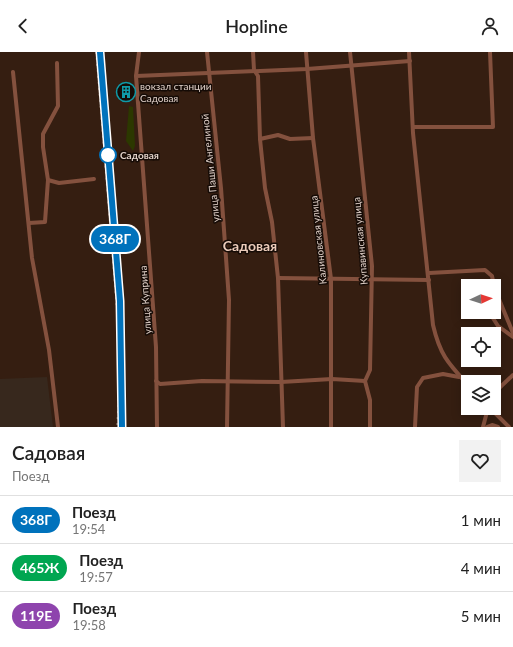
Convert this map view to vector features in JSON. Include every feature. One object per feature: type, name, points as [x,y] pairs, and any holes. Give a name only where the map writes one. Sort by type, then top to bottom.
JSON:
[{"type":"street","name":"улица Куприна","points":[[139,52],[136,76],[151,281],[157,427]]},
{"type":"street","name":"улица Паши Ангелиной","points":[[207,52],[221,188],[229,300],[227,427]]},
{"type":"street","points":[[253,52],[254,70],[258,76],[260,140],[265,188],[272,222],[278,278],[283,427]]},
{"type":"street","name":"Калиновская улица","points":[[306,52],[313,138],[331,279],[331,427]]},
{"type":"street","name":"Купавинская улица","points":[[350,52],[350,66],[373,280],[370,370],[365,381]]},
{"type":"street","points":[[409,52],[413,127],[429,273],[433,325],[436,338],[447,362],[461,377]]},
{"type":"street","points":[[413,127],[493,127],[490,52]]},
{"type":"street","points":[[136,76],[307,69],[410,61]]},
{"type":"street","points":[[29,223],[45,222],[48,180],[43,147],[43,134],[58,106],[57,63]]},
{"type":"street","points":[[13,72],[32,258],[49,350],[58,427]]},
{"type":"street","points":[[260,140],[278,135],[290,139],[313,138]]},
{"type":"street","points":[[48,180],[59,183],[94,179]]},
{"type":"street","points":[[429,273],[485,270],[492,276],[493,279]]},
{"type":"street","points":[[278,278],[429,280]]},
{"type":"street","points":[[501,304],[513,333]]},
{"type":"street","points":[[492,319],[505,332],[513,337]]},
{"type":"street","points":[[505,332],[510,327]]},
{"type":"street","points":[[415,427],[417,387],[423,378],[432,375],[454,375],[461,378]]},
{"type":"street","points":[[501,386],[513,375]]},
{"type":"street","points":[[156,380],[160,384],[228,381],[281,382],[332,378],[365,381],[370,400],[370,427]]},
{"type":"street","points":[[483,427],[487,415]]},
{"type":"street","points":[[496,415],[509,427]]},
{"type":"street","points":[[487,427],[492,425],[498,427]]},
{"type":"shaded area","points":[[47,377],[53,427],[0,427],[0,379]]},
{"type":"green space","points":[[129,106],[133,107],[135,146],[133,151],[126,141]]},
{"type":"railway","points":[[96,52],[117,313],[119,388],[117,427]]},
{"type":"train","name":"368Г","points":[[100,52],[120,301],[123,401],[122,427]]},
{"type":"place","name":"вокзал станции Садовая","points":[[126,92]]},
{"type":"place","name":"Садовая","points":[[108,155]]},
{"type":"district","name":"Садовая","points":[[250,245]]}]
